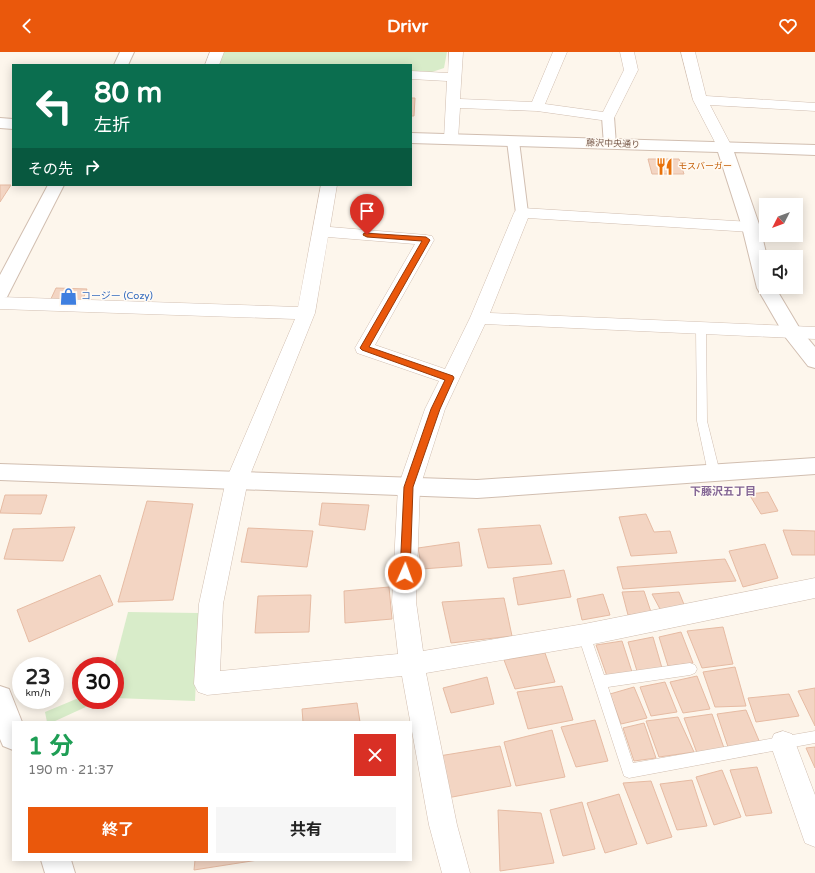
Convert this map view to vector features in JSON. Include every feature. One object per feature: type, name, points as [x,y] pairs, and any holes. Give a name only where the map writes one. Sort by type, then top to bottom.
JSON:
[{"type":"street","points":[[121,64],[127,52]]},
{"type":"street","points":[[212,64],[217,52]]},
{"type":"street","points":[[451,139],[456,52]]},
{"type":"street","points":[[537,107],[560,52]]},
{"type":"street","points":[[610,144],[608,117],[631,70],[626,52]]},
{"type":"street","points":[[688,52],[700,100],[724,147],[751,227],[766,288],[793,333],[815,361]]},
{"type":"street","points":[[412,75],[454,77]]},
{"type":"street","points":[[700,100],[815,107]]},
{"type":"street","points":[[452,103],[537,107],[608,117]]},
{"type":"street","points":[[0,123],[12,124]]},
{"type":"street","name":"藤沢中央通り","points":[[412,138],[815,150]]},
{"type":"street","points":[[456,873],[443,825],[412,664],[404,602],[408,487],[435,409],[479,318],[522,213],[513,141]]},
{"type":"street","points":[[0,293],[55,186]]},
{"type":"street","points":[[329,186],[322,231],[306,313],[238,480],[212,604],[207,684],[412,664],[584,635],[815,588]]},
{"type":"street","points":[[522,213],[751,227]]},
{"type":"street","points":[[322,231],[426,240],[364,348],[450,378]]},
{"type":"street","points":[[0,303],[306,313]]},
{"type":"street","points":[[479,318],[815,333]]},
{"type":"street","points":[[0,472],[477,489],[815,466]]},
{"type":"street","points":[[0,698],[12,734]]},
{"type":"street","points":[[783,743],[815,833]]},
{"type":"street","points":[[56,861],[60,873]]},
{"type":"lane","points":[[701,327],[702,421],[714,473]]},
{"type":"lane","points":[[584,635],[629,771],[815,737]]},
{"type":"lane","points":[[600,682],[690,669]]},
{"type":"green space","points":[[221,52],[447,52],[444,68],[432,72],[412,71],[412,64],[215,64]]},
{"type":"green space","points":[[128,612],[199,613],[195,701],[124,698],[124,657],[116,657]]},
{"type":"green space","points":[[72,701],[72,709],[81,709],[55,721],[47,721],[45,712],[52,709],[64,709],[64,704]]},
{"type":"building","points":[[412,98],[415,98],[414,116],[412,116]]},
{"type":"building","name":"モスバーガー","points":[[648,159],[679,159],[684,174],[652,174]]},
{"type":"building","points":[[0,185],[11,185],[0,202]]},
{"type":"building","name":"コージー (Cozy)","points":[[56,288],[87,289],[81,304],[49,303]]},
{"type":"building","points":[[768,492],[778,511],[761,514],[749,494]]},
{"type":"building","points":[[5,495],[47,495],[41,514],[0,513]]},
{"type":"building","points":[[147,501],[193,504],[173,600],[118,602]]},
{"type":"building","points":[[322,503],[369,505],[365,530],[319,525]]},
{"type":"building","points":[[646,514],[654,532],[670,531],[677,553],[631,556],[619,517]]},
{"type":"building","points":[[540,525],[552,564],[488,568],[478,529]]},
{"type":"building","points":[[75,527],[63,561],[4,559],[13,529]]},
{"type":"building","points":[[248,528],[313,531],[307,567],[241,562]]},
{"type":"building","points":[[783,530],[815,531],[815,555],[792,555]]},
{"type":"building","points":[[459,542],[462,566],[422,569],[418,548]]},
{"type":"building","points":[[765,544],[778,578],[743,587],[729,551]]},
{"type":"building","points":[[725,559],[736,581],[623,589],[617,567]]},
{"type":"building","points":[[564,570],[571,597],[518,605],[513,578]]},
{"type":"building","points":[[100,575],[113,605],[29,642],[17,610]]},
{"type":"building","points":[[389,587],[392,619],[345,623],[344,591]]},
{"type":"building","points":[[644,591],[651,612],[628,615],[622,592]]},
{"type":"building","points":[[679,592],[685,607],[660,609],[652,594]]},
{"type":"building","points":[[603,594],[610,615],[582,620],[577,599]]},
{"type":"building","points":[[311,595],[309,632],[255,633],[258,596]]},
{"type":"building","points":[[504,598],[512,636],[451,643],[442,602]]},
{"type":"building","points":[[723,627],[733,664],[702,668],[687,631]]},
{"type":"building","points":[[681,632],[693,663],[668,666],[659,637]]},
{"type":"building","points":[[653,637],[662,668],[637,671],[628,642]]},
{"type":"building","points":[[622,641],[632,672],[607,676],[596,645]]},
{"type":"building","points":[[545,653],[555,682],[515,689],[504,660]]},
{"type":"building","points":[[735,667],[746,706],[715,707],[703,672]]},
{"type":"building","points":[[697,676],[710,709],[683,713],[670,682]]},
{"type":"building","points":[[487,677],[494,704],[451,713],[443,688]]},
{"type":"building","points":[[665,682],[677,712],[651,716],[640,687]]},
{"type":"building","points":[[562,686],[573,720],[528,729],[517,692]]},
{"type":"building","points":[[634,687],[647,718],[621,724],[610,694]]},
{"type":"building","points":[[815,688],[815,726],[798,691]]},
{"type":"building","points":[[789,694],[799,716],[756,722],[748,698]]},
{"type":"building","points":[[357,703],[360,721],[303,721],[302,709]]},
{"type":"building","points":[[746,710],[760,743],[728,747],[717,714]]},
{"type":"building","points":[[712,714],[724,748],[697,753],[684,718]]},
{"type":"building","points":[[678,717],[694,752],[659,757],[646,721]]},
{"type":"building","points":[[595,720],[608,761],[576,767],[561,727]]},
{"type":"building","points":[[644,723],[656,758],[634,761],[623,728]]},
{"type":"building","points":[[552,730],[565,777],[516,786],[504,742]]},
{"type":"building","points":[[500,746],[511,786],[447,798],[439,756]]},
{"type":"building","points":[[815,747],[815,768],[806,748]]},
{"type":"building","points":[[757,767],[772,813],[746,816],[730,770]]},
{"type":"building","points":[[722,770],[741,817],[714,825],[696,777]]},
{"type":"building","points":[[692,780],[707,826],[677,830],[660,784]]},
{"type":"building","points":[[651,781],[672,837],[647,844],[623,783]]},
{"type":"building","points":[[619,794],[637,844],[605,853],[587,803]]},
{"type":"building","points":[[582,802],[595,849],[563,856],[550,810]]},
{"type":"building","points":[[498,810],[541,813],[554,863],[500,871]]},
{"type":"building","points":[[195,861],[252,861],[194,870]]},
{"type":"place","name":"モスバーガー","points":[[665,166]]},
{"type":"place","name":"コージー (Cozy)","points":[[68,296]]},
{"type":"district","name":"下藤沢五丁目","points":[[723,491]]},
{"type":"route","points":[[367,235],[426,240],[364,348],[450,378],[435,409],[408,487],[405,573]]}]
